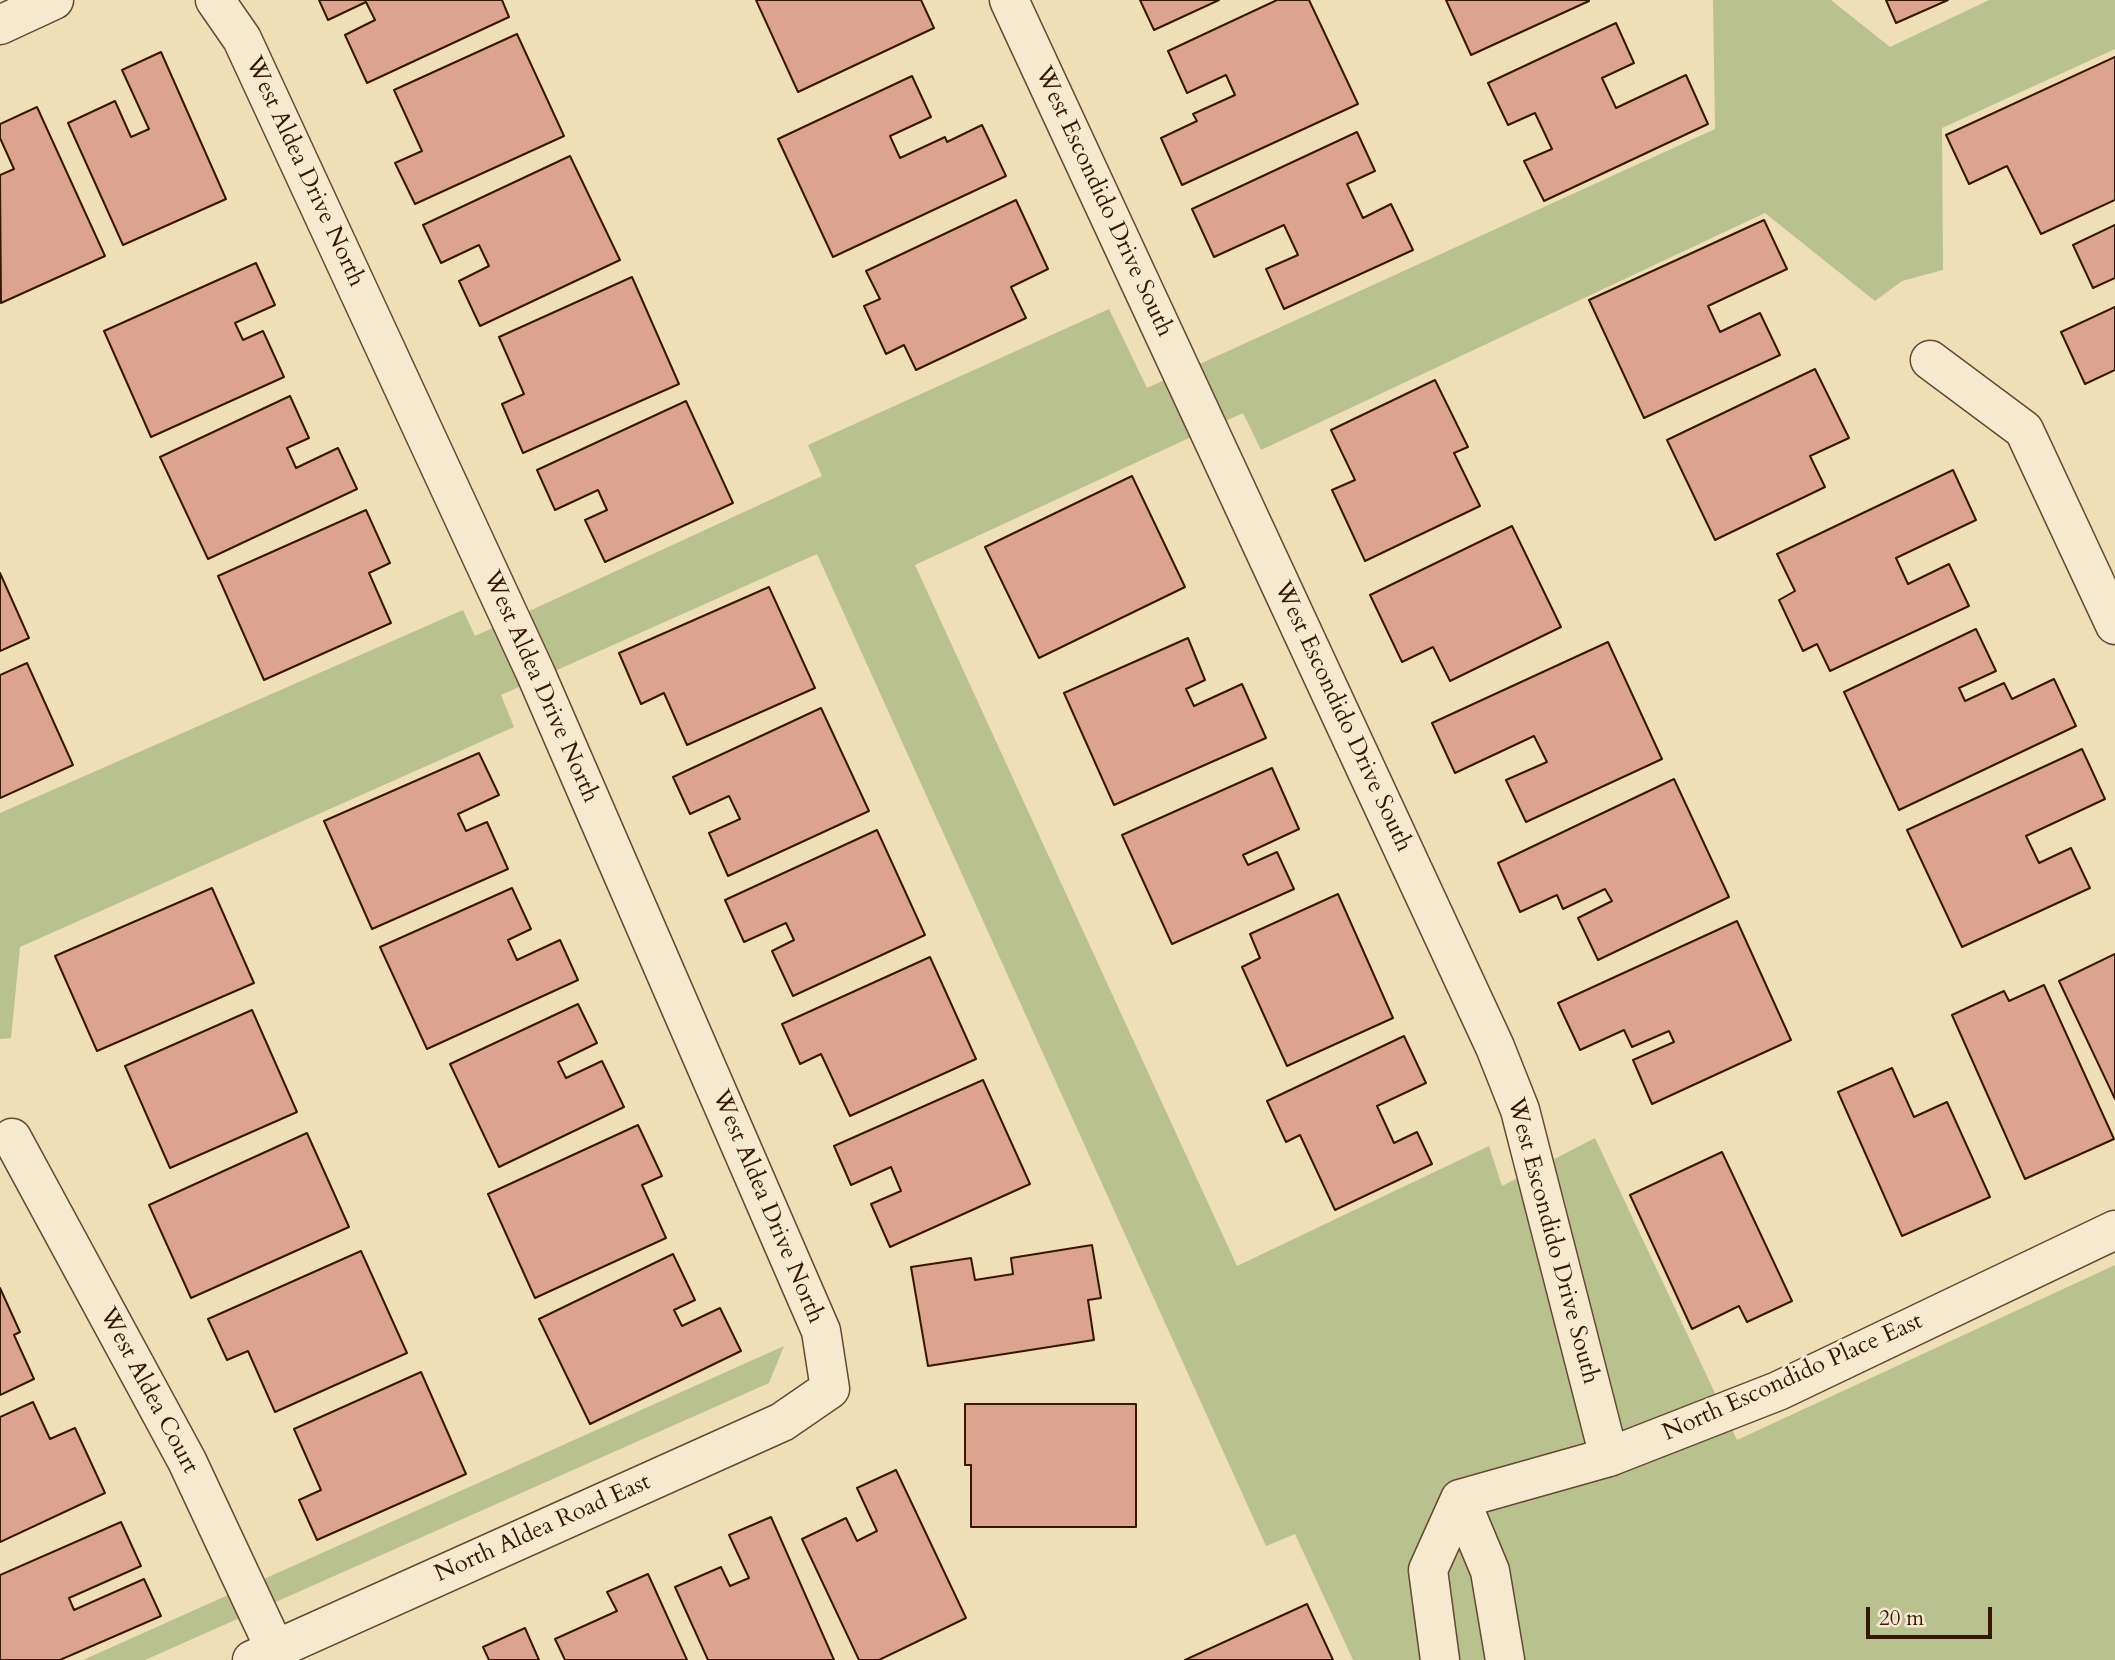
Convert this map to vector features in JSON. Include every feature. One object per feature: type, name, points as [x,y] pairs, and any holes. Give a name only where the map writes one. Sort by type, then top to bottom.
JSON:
[{"type":"street","points":[[0,25],[54,0]]},
{"type":"street","name":"West Aldea Drive North","points":[[215,0],[242,39],[541,685],[821,1331],[830,1389]]},
{"type":"street","name":"West Escondido Drive South","points":[[1009,0],[1495,1047],[1520,1110],[1609,1457]]},
{"type":"street","points":[[1930,360],[2024,430],[2115,625]]},
{"type":"street","name":"West Aldea Court","points":[[12,1138],[187,1461],[263,1655]]},
{"type":"street","name":"North Escondido Place East","points":[[1460,1499],[1609,1457],[1778,1391],[2115,1230]]},
{"type":"street","name":"North Aldea Road East","points":[[263,1655],[782,1422],[830,1389]]},
{"type":"street","points":[[1440,1660],[1428,1570],[1460,1499]]},
{"type":"street","points":[[1460,1499],[1490,1572],[1505,1660]]},
{"type":"green space","points":[[1713,0],[1831,0],[1890,47],[1989,0],[2115,0],[2115,49],[1942,128],[1943,270],[1902,281],[1875,301],[1765,213],[1261,450],[1243,413],[915,565],[1237,1266],[1489,1146],[1502,1186],[1595,1138],[1737,1440],[2115,1265],[2115,1660],[1353,1660],[1295,1534],[1266,1546],[817,554],[501,695],[514,727],[20,947],[11,1038],[0,1039],[0,813],[463,610],[475,636],[822,476],[808,445],[1109,309],[1147,388],[1715,129]]},
{"type":"green space","points":[[784,1346],[769,1383],[145,1660],[83,1660]]},
{"type":"building","points":[[319,0],[502,0],[509,17],[367,83],[345,35],[375,20],[366,2],[328,20]]},
{"type":"building","points":[[756,0],[921,0],[934,28],[798,92]]},
{"type":"building","points":[[1140,0],[1219,0],[1154,30]]},
{"type":"building","points":[[1277,0],[1309,0],[1358,104],[1182,185],[1161,138],[1197,121],[1193,114],[1235,95],[1226,75],[1187,93],[1168,51]]},
{"type":"building","points":[[1446,0],[1589,0],[1589,1],[1471,55]]},
{"type":"building","points":[[1886,0],[1948,0],[1896,23]]},
{"type":"building","points":[[1616,23],[1634,63],[1602,78],[1616,108],[1686,75],[1708,124],[1544,201],[1524,161],[1552,149],[1535,113],[1508,125],[1488,83]]},
{"type":"building","points":[[517,34],[564,136],[415,204],[395,163],[422,151],[394,90]]},
{"type":"building","points":[[161,52],[226,199],[123,245],[68,123],[115,101],[131,137],[149,129],[122,70]]},
{"type":"building","points":[[2115,57],[2115,200],[2041,234],[2007,166],[1969,184],[1946,135]]},
{"type":"building","points":[[912,76],[931,117],[890,136],[900,158],[945,137],[947,142],[982,125],[1006,176],[833,257],[778,139]]},
{"type":"building","points":[[37,107],[105,256],[1,303],[0,175],[14,169],[0,138],[0,124]]},
{"type":"building","points":[[1357,132],[1375,171],[1347,184],[1363,218],[1391,204],[1413,250],[1284,309],[1266,269],[1298,255],[1284,225],[1214,257],[1192,209]]},
{"type":"building","points":[[570,156],[620,260],[480,326],[459,281],[489,266],[479,245],[441,263],[423,225]]},
{"type":"building","points":[[1016,200],[1048,269],[1011,287],[1026,318],[916,370],[904,345],[886,354],[864,306],[880,299],[866,271]]},
{"type":"building","points":[[1764,220],[1787,269],[1708,306],[1720,332],[1760,313],[1780,355],[1644,418],[1589,300]]},
{"type":"building","points":[[2115,225],[2115,278],[2093,288],[2073,245]]},
{"type":"building","points":[[256,263],[275,305],[235,323],[243,340],[263,331],[284,377],[151,437],[104,331]]},
{"type":"building","points":[[632,277],[679,384],[523,453],[502,404],[524,394],[499,337]]},
{"type":"building","points":[[2115,307],[2115,370],[2085,384],[2061,332]]},
{"type":"building","points":[[1815,369],[1849,438],[1810,456],[1825,487],[1715,540],[1667,440]]},
{"type":"building","points":[[1435,380],[1468,447],[1454,453],[1480,506],[1365,561],[1332,490],[1355,480],[1331,430]]},
{"type":"building","points":[[290,396],[309,438],[287,448],[296,468],[338,448],[357,489],[208,559],[160,457]]},
{"type":"building","points":[[686,401],[733,503],[605,562],[585,520],[607,510],[598,490],[555,510],[537,470]]},
{"type":"building","points":[[1953,470],[1976,520],[1896,558],[1908,584],[1949,564],[1969,606],[1830,671],[1817,644],[1803,651],[1779,600],[1795,591],[1777,554]]},
{"type":"building","points":[[1132,476],[1185,587],[1039,658],[985,547]]},
{"type":"building","points":[[366,510],[390,563],[369,573],[391,623],[264,680],[218,576]]},
{"type":"building","points":[[1512,526],[1561,627],[1450,681],[1433,647],[1402,662],[1370,595]]},
{"type":"building","points":[[0,573],[29,638],[0,651]]},
{"type":"building","points":[[769,587],[815,688],[687,745],[664,693],[641,704],[619,653]]},
{"type":"building","points":[[1976,629],[1996,671],[1959,688],[1965,701],[2004,683],[2012,699],[2054,679],[2076,726],[1899,810],[1844,692]]},
{"type":"building","points":[[1188,638],[1205,680],[1186,689],[1194,706],[1242,684],[1266,738],[1114,805],[1064,693]]},
{"type":"building","points":[[1608,642],[1662,759],[1526,822],[1506,780],[1547,762],[1534,736],[1455,773],[1432,723]]},
{"type":"building","points":[[27,663],[73,765],[0,798],[0,675]]},
{"type":"building","points":[[821,708],[869,811],[728,876],[709,833],[740,819],[729,796],[690,814],[673,777]]},
{"type":"building","points":[[2082,749],[2105,799],[2026,836],[2039,863],[2071,848],[2090,888],[1962,947],[1907,830]]},
{"type":"building","points":[[479,753],[499,795],[458,814],[466,831],[487,822],[508,869],[372,929],[324,821]]},
{"type":"building","points":[[1272,768],[1299,829],[1243,855],[1248,865],[1277,852],[1294,889],[1172,944],[1122,835]]},
{"type":"building","points":[[1674,779],[1729,897],[1598,960],[1578,918],[1612,901],[1605,889],[1563,909],[1557,895],[1520,912],[1498,863]]},
{"type":"building","points":[[877,830],[925,935],[793,996],[772,951],[794,940],[786,923],[744,942],[725,900]]},
{"type":"building","points":[[212,888],[254,983],[97,1051],[55,956]]},
{"type":"building","points":[[512,888],[531,929],[508,940],[517,960],[560,940],[578,980],[427,1049],[380,947]]},
{"type":"building","points":[[1338,894],[1393,1018],[1287,1066],[1242,967],[1260,958],[1250,934]]},
{"type":"building","points":[[1737,921],[1791,1040],[1652,1104],[1633,1060],[1674,1042],[1669,1031],[1632,1047],[1624,1030],[1580,1050],[1558,1003]]},
{"type":"building","points":[[2115,954],[2115,1099],[2059,981]]},
{"type":"building","points":[[930,957],[976,1059],[850,1116],[821,1054],[800,1064],[782,1024]]},
{"type":"building","points":[[2044,985],[2114,1139],[2025,1179],[1952,1015],[2004,991],[2009,1001]]},
{"type":"building","points":[[578,1004],[597,1043],[558,1062],[566,1078],[602,1061],[624,1107],[499,1167],[450,1064]]},
{"type":"building","points":[[252,1010],[297,1112],[170,1168],[125,1066]]},
{"type":"building","points":[[1404,1036],[1426,1083],[1377,1106],[1394,1143],[1417,1132],[1432,1164],[1335,1210],[1300,1135],[1286,1142],[1267,1101]]},
{"type":"building","points":[[1892,1068],[1914,1117],[1947,1102],[1990,1197],[1902,1236],[1838,1092]]},
{"type":"building","points":[[983,1080],[1030,1184],[890,1247],[871,1204],[901,1191],[891,1167],[851,1185],[834,1146]]},
{"type":"building","points":[[638,1125],[662,1176],[642,1185],[666,1238],[535,1298],[488,1194]]},
{"type":"building","points":[[307,1133],[349,1227],[191,1298],[149,1205]]},
{"type":"building","points":[[1722,1152],[1792,1301],[1747,1322],[1739,1306],[1692,1329],[1630,1195]]},
{"type":"building","points":[[1092,1245],[1101,1298],[1088,1300],[1094,1340],[928,1366],[911,1267],[971,1258],[975,1280],[1013,1274],[1011,1258]]},
{"type":"building","points":[[361,1251],[407,1353],[275,1412],[248,1351],[227,1360],[208,1319]]},
{"type":"building","points":[[673,1254],[695,1300],[674,1310],[682,1326],[720,1308],[741,1351],[590,1424],[539,1319]]},
{"type":"building","points":[[0,1288],[20,1332],[14,1335],[34,1379],[0,1395]]},
{"type":"building","points":[[421,1372],[466,1474],[317,1540],[299,1500],[321,1490],[294,1429]]},
{"type":"building","points":[[33,1402],[50,1439],[75,1428],[105,1493],[0,1542],[0,1417]]},
{"type":"building","points":[[965,1404],[1136,1404],[1136,1527],[971,1527],[971,1465],[965,1465]]},
{"type":"building","points":[[896,1470],[966,1618],[879,1660],[859,1660],[802,1539],[846,1518],[857,1541],[877,1531],[857,1488]]},
{"type":"building","points":[[771,1517],[834,1660],[708,1660],[675,1587],[721,1567],[730,1586],[749,1578],[729,1535]]},
{"type":"building","points":[[121,1522],[141,1566],[69,1598],[74,1610],[144,1579],[161,1616],[60,1660],[0,1660],[0,1575]]},
{"type":"building","points":[[648,1574],[687,1660],[565,1660],[555,1639],[617,1611],[607,1592]]},
{"type":"building","points":[[1307,1604],[1333,1660],[1185,1660]]},
{"type":"building","points":[[525,1628],[539,1660],[489,1660],[483,1647]]}]
